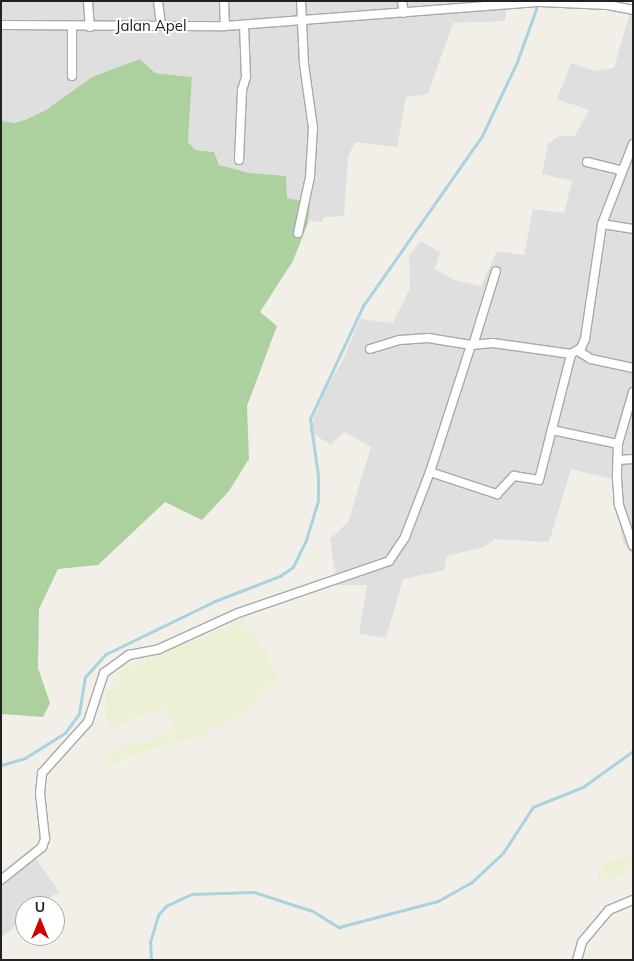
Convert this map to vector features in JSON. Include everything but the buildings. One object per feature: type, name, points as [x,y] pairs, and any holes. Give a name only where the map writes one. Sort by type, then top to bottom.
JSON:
[{"type":"street","points":[[88,1],[90,27]]},
{"type":"street","points":[[158,1],[161,26]]},
{"type":"street","points":[[224,1],[226,26]]},
{"type":"street","points":[[298,233],[310,177],[313,128],[301,1]]},
{"type":"street","points":[[402,1],[404,12]]},
{"type":"street","name":"Jalan Apel","points":[[1,25],[90,27],[226,26],[540,2],[608,5],[633,10]]},
{"type":"street","points":[[239,160],[242,90],[246,77],[244,24]]},
{"type":"street","points":[[72,26],[72,76]]},
{"type":"street","points":[[430,472],[497,494],[512,477],[539,480],[575,352],[585,338],[602,224],[633,144]]},
{"type":"street","points":[[587,162],[622,171]]},
{"type":"street","points":[[602,224],[633,229]]},
{"type":"street","points":[[1,880],[42,847],[45,839],[40,793],[42,773],[88,722],[104,673],[129,655],[159,649],[238,613],[389,562],[405,537],[430,472],[496,272]]},
{"type":"street","points":[[370,349],[400,340],[428,338],[575,352],[591,359],[633,368]]},
{"type":"street","points":[[633,392],[618,444],[619,506],[633,546]]},
{"type":"street","points":[[552,430],[618,444]]},
{"type":"street","points":[[618,460],[633,459]]},
{"type":"street","points":[[577,960],[582,942],[609,910],[633,900]]},
{"type":"shaded area","points":[[1,1],[507,1],[505,21],[453,23],[428,94],[406,97],[397,147],[355,142],[348,157],[344,216],[324,217],[321,222],[308,220],[310,203],[287,198],[286,176],[250,173],[219,165],[213,152],[195,150],[188,142],[192,77],[155,73],[140,59],[92,77],[46,110],[27,119],[15,123],[1,121]]},
{"type":"shaded area","points":[[633,1],[633,555],[623,542],[612,479],[571,469],[549,542],[495,539],[484,547],[447,556],[444,570],[403,579],[386,638],[359,634],[367,585],[337,585],[330,539],[348,522],[371,447],[344,432],[331,445],[309,431],[327,387],[344,358],[360,319],[393,323],[410,288],[409,255],[421,241],[440,252],[435,269],[454,280],[481,286],[497,251],[524,255],[533,209],[564,213],[572,181],[542,174],[548,144],[559,136],[575,136],[589,110],[557,99],[571,63],[595,71],[614,68]]},
{"type":"shaded area","points":[[32,853],[59,892],[53,896],[15,896],[15,926],[2,937],[1,875]]},
{"type":"green space","points":[[140,59],[155,73],[192,77],[188,142],[195,150],[214,152],[219,165],[250,173],[286,176],[287,198],[310,203],[308,223],[293,261],[260,312],[277,326],[247,406],[249,459],[229,491],[202,520],[165,502],[98,565],[58,569],[39,609],[38,668],[50,703],[43,717],[1,714],[1,121],[15,123],[27,119],[46,110],[92,77]]},
{"type":"green space","points":[[242,618],[281,678],[241,714],[218,727],[198,737],[134,755],[107,770],[101,762],[115,750],[131,743],[149,743],[174,726],[165,707],[111,728],[104,711],[108,690],[122,668],[171,648],[202,639]]},
{"type":"green space","points":[[633,853],[633,870],[608,881],[598,878],[603,863]]},
{"type":"waterway","points":[[1,765],[25,758],[65,733],[79,714],[85,677],[106,654],[215,601],[280,576],[293,567],[306,540],[318,501],[318,476],[310,419],[363,306],[482,136],[517,62],[538,4]]},
{"type":"waterway","points":[[151,960],[150,942],[158,915],[166,906],[192,894],[254,892],[313,911],[339,927],[438,901],[471,883],[503,853],[533,807],[583,787],[633,751]]}]
